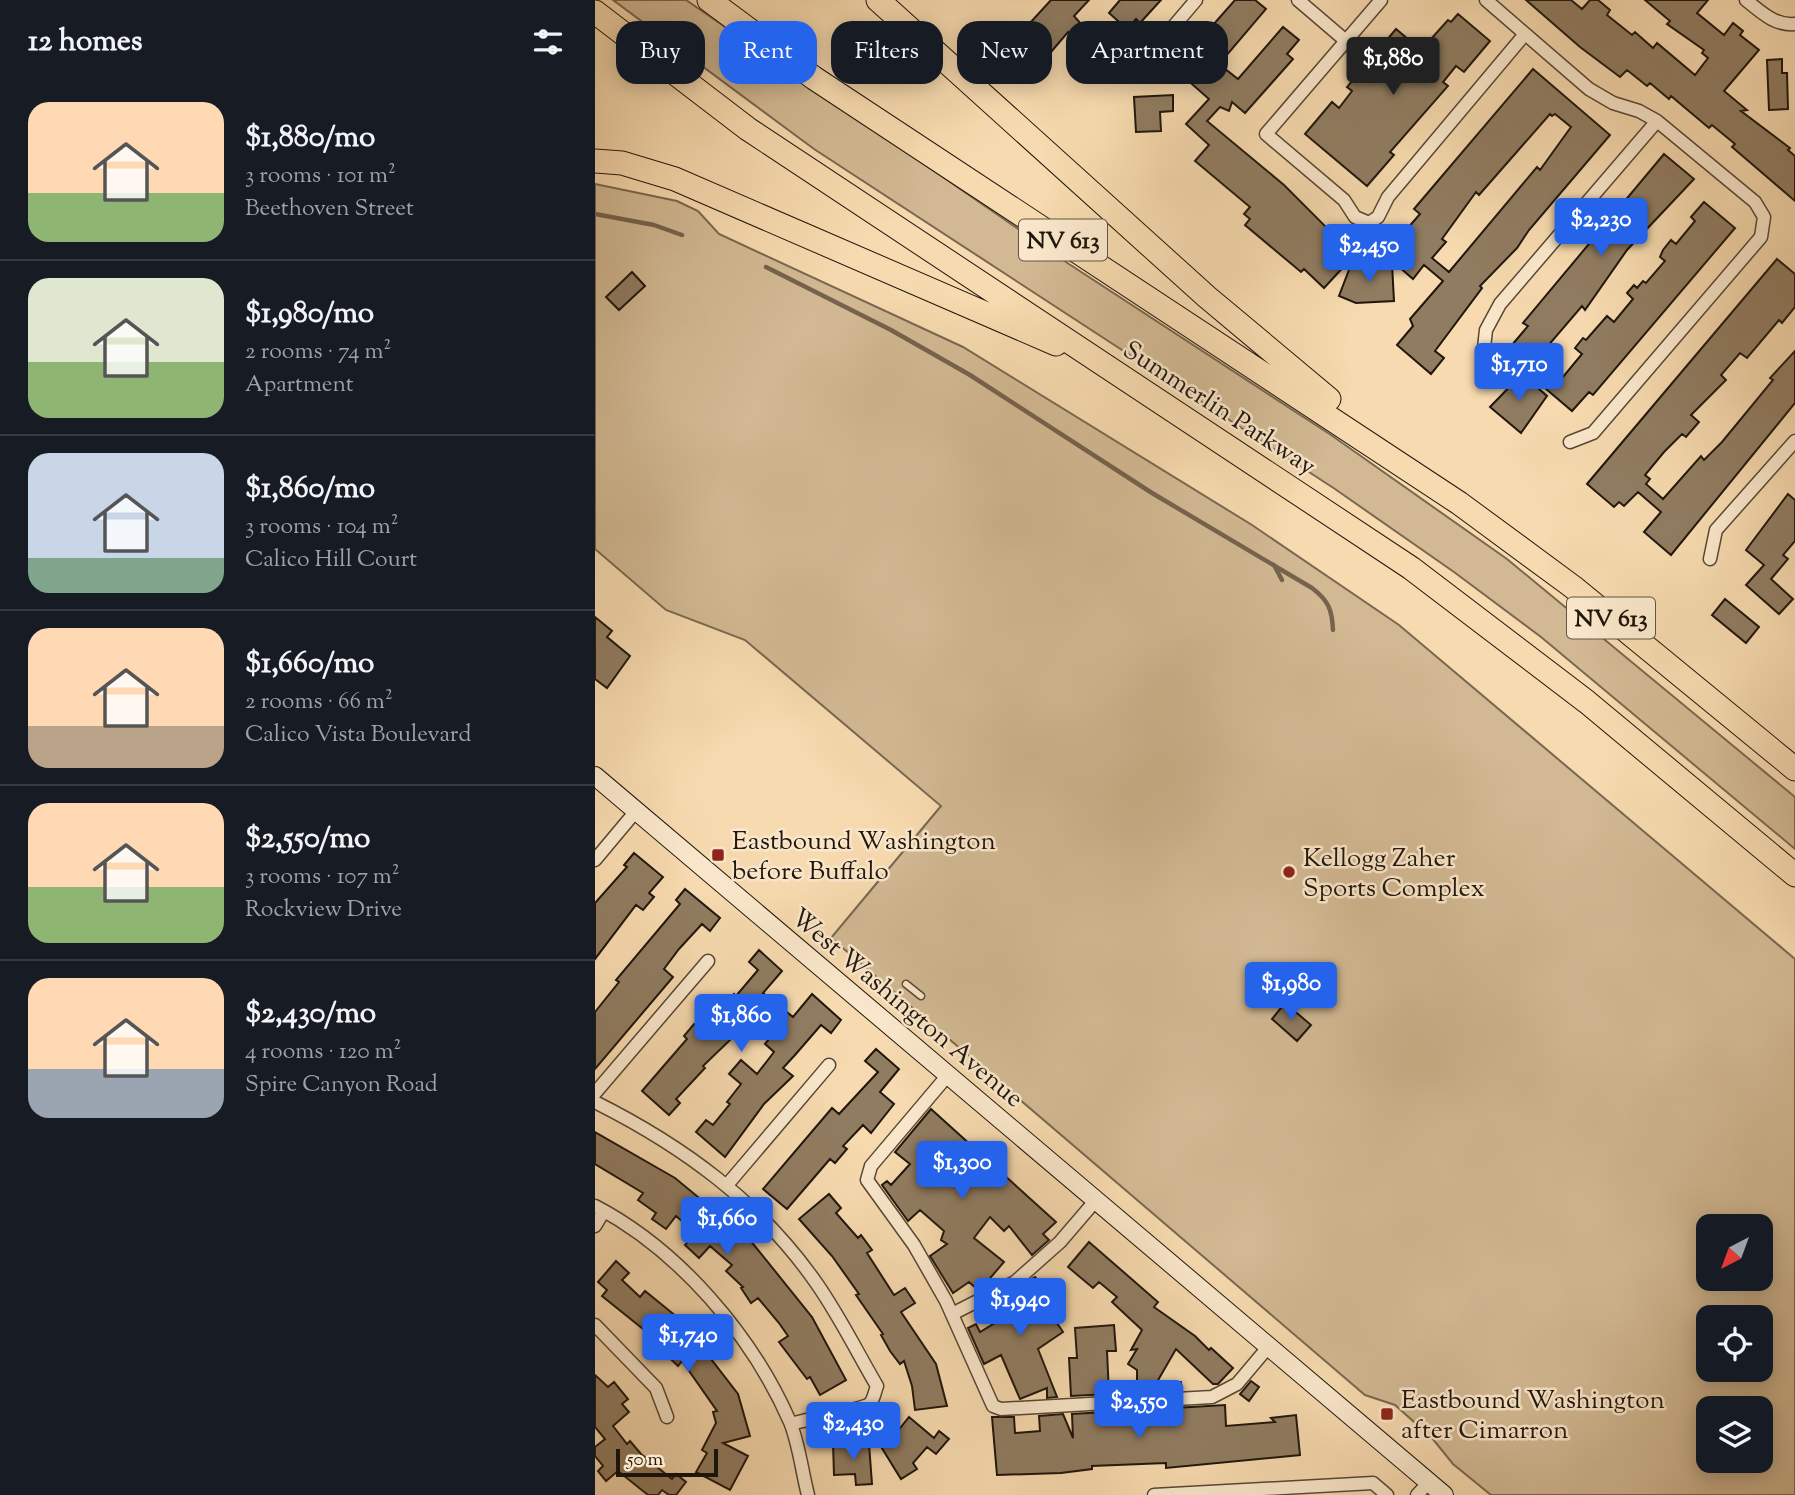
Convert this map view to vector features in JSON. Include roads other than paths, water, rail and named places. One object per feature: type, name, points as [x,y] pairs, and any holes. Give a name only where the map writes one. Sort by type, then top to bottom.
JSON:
[{"type":"highway","name":"Summerlin Parkway","points":[[709,0],[814,78],[1420,475],[1573,587],[1795,769]]},
{"type":"highway","points":[[878,0],[1207,297],[1420,475]]},
{"type":"highway","name":"Summerlin Parkway","points":[[595,12],[748,129],[1361,533],[1444,592],[1587,702],[1795,875]]},
{"type":"highway","points":[[595,161],[622,163],[674,179],[1108,366]]},
{"type":"main road","name":"West Washington Avenue","points":[[595,776],[1269,1346],[1423,1488],[1444,1495]]},
{"type":"street","points":[[1178,21],[1196,0]]},
{"type":"street","points":[[1298,0],[1346,41]]},
{"type":"street","points":[[1381,0],[1266,134],[1345,200],[1355,217],[1369,223],[1378,217],[1388,197],[1525,34]]},
{"type":"street","points":[[1486,0],[1589,89],[1613,103],[1639,110],[1657,121],[1755,202],[1764,217],[1761,237],[1620,402],[1593,433],[1570,442]]},
{"type":"street","points":[[1746,0],[1765,16],[1793,25]]},
{"type":"street","points":[[1483,357],[1486,330],[1500,304],[1657,121]]},
{"type":"street","points":[[1710,559],[1716,530],[1795,441]]},
{"type":"street","points":[[595,860],[636,811]]},
{"type":"street","points":[[595,1093],[708,961]]},
{"type":"street","points":[[727,1185],[829,1065]]},
{"type":"street","points":[[947,1075],[871,1166],[867,1180],[913,1245],[952,1314],[993,1406],[1001,1409],[1212,1397],[1237,1384],[1269,1346]]},
{"type":"street","points":[[595,1102],[651,1130],[727,1185],[782,1239],[817,1283],[877,1386],[871,1404],[861,1410],[816,1415],[791,1424]]},
{"type":"street","points":[[952,1314],[1015,1282],[1060,1242],[1096,1200]]},
{"type":"street","points":[[595,1226],[600,1208],[660,1251],[701,1288],[743,1340],[791,1424],[808,1495]]},
{"type":"street","points":[[595,1325],[656,1388],[667,1417]]},
{"type":"street","points":[[1154,1495],[1290,1491],[1373,1483],[1387,1495]]},
{"type":"lane","points":[[907,984],[921,996]]},
{"type":"waterway","points":[[595,214],[654,225],[682,235]]},
{"type":"waterway","points":[[766,267],[891,330],[970,375],[1152,493],[1312,588],[1329,606],[1333,630]]},
{"type":"waterway","points":[[1274,565],[1282,580]]},
{"type":"place","name":"Eastbound Washington before Buffalo","points":[[718,855]]},
{"type":"place","name":"Kellogg Zaher Sports Complex","points":[[1289,872]]},
{"type":"place","name":"Eastbound Washington after Cimarron","points":[[1387,1414]]}]
